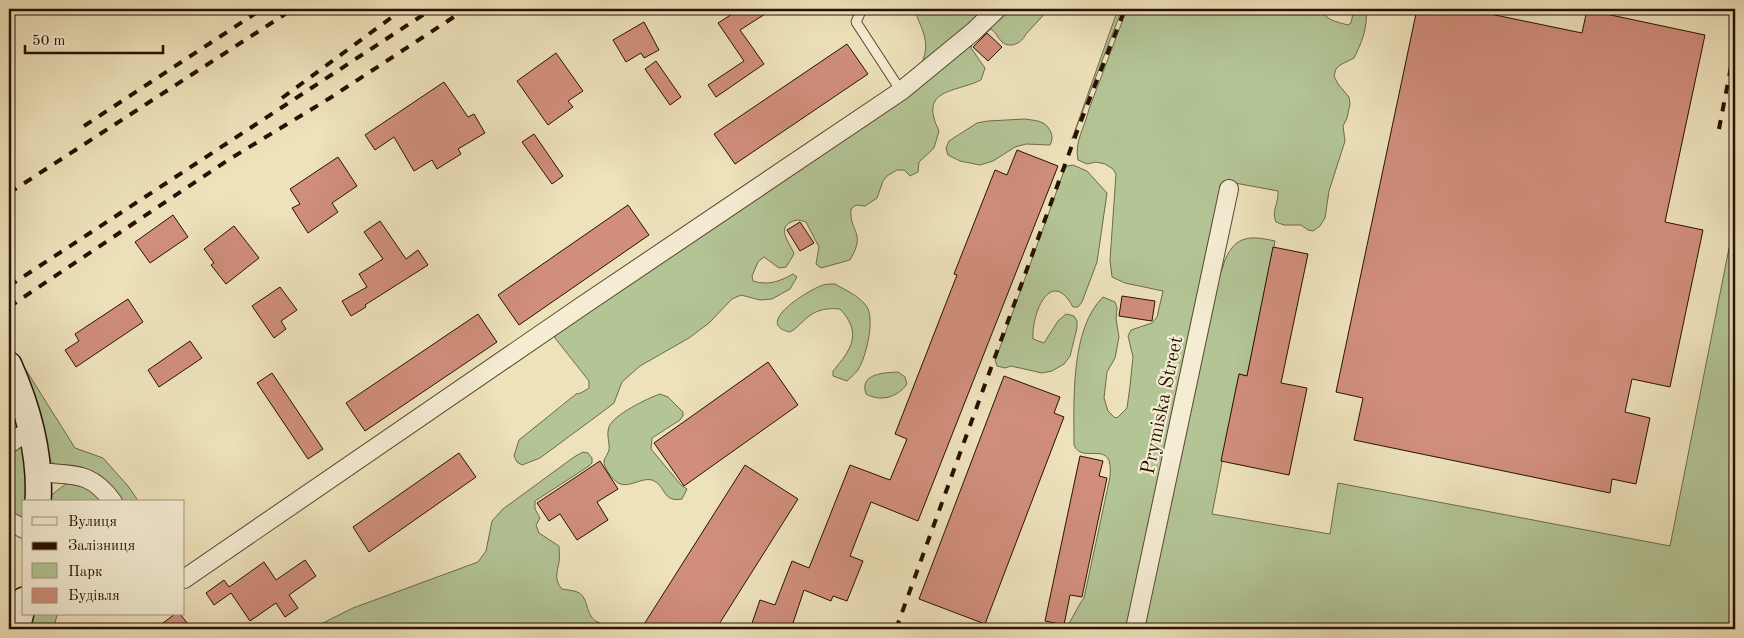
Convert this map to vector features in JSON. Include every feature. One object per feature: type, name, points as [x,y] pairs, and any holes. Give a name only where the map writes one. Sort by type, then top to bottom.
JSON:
[{"type":"street","points":[[185,578],[552,326],[901,91],[974,31],[997,9]]},
{"type":"street","name":"Prymiska Street","points":[[1136,629],[1229,189]]},
{"type":"street","points":[[9,365],[26,409],[36,450],[38,500]]},
{"type":"street","points":[[9,444],[31,429]]},
{"type":"street","points":[[38,472],[84,477],[103,488],[112,500]]},
{"type":"street","points":[[18,629],[22,610]]},
{"type":"lane","points":[[862,9],[856,22],[901,91]]},
{"type":"green space","points":[[914,9],[1049,9],[1022,40],[1016,44],[1005,44],[991,29],[972,44],[971,48],[985,68],[981,80],[942,94],[936,99],[933,107],[939,131],[934,148],[919,162],[918,172],[910,176],[904,170],[897,170],[883,181],[877,198],[865,206],[856,205],[851,209],[857,243],[850,260],[821,268],[816,264],[819,247],[806,222],[795,220],[791,222],[787,225],[785,233],[794,254],[786,267],[779,268],[764,257],[758,262],[752,276],[753,281],[769,283],[779,281],[793,274],[797,277],[790,289],[772,299],[760,300],[741,295],[732,299],[709,323],[689,338],[640,366],[622,382],[614,403],[605,410],[540,458],[522,465],[517,462],[514,456],[519,440],[576,394],[589,388],[589,381],[555,338],[556,331],[762,190],[919,67],[926,45],[923,31]]},
{"type":"green space","points":[[1118,9],[1122,9],[1072,139]]},
{"type":"green space","points":[[1127,9],[1321,9],[1328,18],[1348,25],[1351,23],[1354,9],[1366,9],[1366,22],[1360,46],[1354,58],[1340,65],[1336,69],[1334,76],[1349,97],[1350,104],[1343,126],[1345,141],[1329,191],[1325,218],[1320,226],[1313,231],[1301,225],[1284,225],[1276,222],[1274,214],[1278,191],[1224,181],[1220,185],[1216,212],[1128,629],[1064,629],[1084,598],[1110,477],[1110,465],[1103,454],[1084,453],[1078,451],[1074,445],[1074,388],[1079,347],[1092,311],[1103,297],[1115,302],[1119,337],[1115,358],[1107,372],[1104,398],[1108,411],[1115,418],[1118,417],[1127,408],[1130,386],[1133,357],[1128,336],[1131,330],[1152,323],[1157,317],[1163,291],[1125,283],[1112,277],[1110,260],[1116,174],[1113,169],[1105,164],[1096,162],[1087,164],[1078,160],[1077,153],[1080,134]]},
{"type":"green space","points":[[1025,119],[1041,122],[1048,127],[1052,136],[1050,145],[1026,144],[1015,147],[993,161],[980,165],[960,161],[948,155],[946,148],[949,141],[977,123]]},
{"type":"green space","points":[[1073,165],[1087,171],[1107,193],[1097,262],[1082,302],[1078,307],[1073,307],[1065,295],[1057,291],[1050,293],[1039,308],[1033,329],[1033,339],[1044,343],[1058,321],[1066,314],[1074,316],[1077,321],[1077,328],[1070,356],[1064,364],[1052,371],[1042,373],[1011,366],[1005,368],[997,366],[995,360],[1064,171],[1067,166]]},
{"type":"green space","points":[[1735,218],[1735,629],[1143,629],[1219,274],[1234,245],[1240,241],[1252,238],[1275,241],[1247,376],[1239,374],[1212,514],[1330,534],[1338,483],[1670,546]]},
{"type":"green space","points":[[835,284],[852,294],[867,307],[870,321],[864,357],[858,370],[847,381],[833,376],[833,371],[849,348],[853,334],[847,318],[840,309],[820,310],[809,316],[790,332],[780,328],[777,322],[787,307],[807,293],[823,285]]},
{"type":"green space","points":[[9,343],[75,448],[103,458],[138,500],[116,500],[53,463],[45,454]]},
{"type":"green space","points":[[898,372],[905,377],[907,384],[898,393],[882,398],[866,394],[865,387],[869,378],[880,374]]},
{"type":"green space","points":[[9,390],[26,451],[27,500],[22,500],[22,519],[19,520],[9,515]]},
{"type":"green space","points":[[660,394],[668,397],[683,412],[683,416],[680,420],[652,438],[651,449],[681,485],[687,489],[682,499],[676,500],[667,496],[660,486],[652,480],[644,480],[626,485],[618,483],[604,464],[609,450],[608,433],[612,422],[631,407]]},
{"type":"green space","points":[[583,452],[588,453],[592,458],[592,463],[535,501],[535,509],[540,518],[536,525],[539,533],[559,546],[557,576],[559,586],[562,589],[580,593],[591,616],[600,623],[602,629],[311,629],[353,608],[478,562],[486,551],[492,521],[503,509]]},
{"type":"green space","points":[[67,483],[89,486],[101,500],[48,500],[49,497]]},
{"type":"green space","points":[[27,616],[57,616],[54,629],[24,629]]},
{"type":"building","points":[[740,9],[773,9],[740,30],[764,64],[716,97],[708,85],[744,61],[718,23]]},
{"type":"building","points":[[1417,9],[1466,9],[1582,33],[1587,10],[1705,35],[1665,222],[1703,230],[1670,387],[1632,379],[1625,412],[1650,418],[1636,484],[1612,479],[1610,493],[1354,440],[1363,398],[1336,392]]},
{"type":"building","points":[[644,22],[659,50],[644,58],[641,53],[626,62],[613,40]]},
{"type":"building","points":[[987,33],[1002,47],[988,61],[973,47]]},
{"type":"building","points":[[847,44],[868,74],[735,164],[714,134]]},
{"type":"building","points":[[556,53],[583,91],[568,101],[573,107],[548,125],[517,81]]},
{"type":"building","points":[[656,61],[681,97],[670,105],[645,69]]},
{"type":"building","points":[[444,82],[468,117],[474,114],[485,133],[458,149],[461,154],[437,169],[432,160],[414,171],[394,137],[375,150],[365,135]]},
{"type":"building","points":[[534,134],[563,176],[552,184],[522,142]]},
{"type":"building","points":[[1017,150],[1058,166],[918,521],[871,502],[850,556],[863,561],[847,601],[833,596],[831,601],[804,590],[791,629],[750,629],[760,600],[775,605],[792,561],[809,568],[850,465],[890,480],[907,439],[895,434],[957,275],[954,274],[995,170],[1007,175]]},
{"type":"building","points":[[338,157],[357,186],[332,203],[338,212],[308,233],[292,208],[300,204],[290,189]]},
{"type":"building","points":[[628,205],[649,235],[519,325],[498,295]]},
{"type":"building","points":[[173,215],[188,237],[150,263],[135,242]]},
{"type":"building","points":[[380,221],[406,259],[418,250],[428,265],[351,316],[342,301],[367,287],[359,274],[383,259],[364,232]]},
{"type":"building","points":[[800,222],[814,243],[800,251],[787,230]]},
{"type":"building","points":[[234,226],[259,258],[226,284],[211,265],[214,263],[204,249]]},
{"type":"building","points":[[1273,247],[1308,254],[1281,383],[1307,388],[1289,475],[1221,461],[1239,374],[1247,376]]},
{"type":"building","points":[[280,287],[297,310],[281,321],[286,329],[274,338],[252,306]]},
{"type":"building","points":[[1122,296],[1155,301],[1152,321],[1119,316]]},
{"type":"building","points":[[128,299],[143,322],[76,367],[65,350],[79,341],[75,334]]},
{"type":"building","points":[[478,314],[497,342],[365,431],[346,403]]},
{"type":"building","points":[[190,341],[202,358],[159,387],[148,370]]},
{"type":"building","points":[[768,362],[798,405],[684,486],[654,443]]},
{"type":"building","points":[[272,373],[323,449],[308,459],[257,383]]},
{"type":"building","points":[[1004,376],[1060,397],[1054,413],[1064,417],[985,624],[919,599]]},
{"type":"building","points":[[459,453],[476,477],[369,552],[353,527]]},
{"type":"building","points":[[1080,456],[1103,461],[1099,476],[1107,478],[1082,597],[1070,595],[1064,625],[1045,621]]},
{"type":"building","points":[[600,461],[618,489],[597,502],[608,520],[577,540],[560,514],[549,521],[537,503]]},
{"type":"building","points":[[745,465],[798,499],[716,629],[641,629]]},
{"type":"building","points":[[305,560],[316,576],[289,595],[298,608],[285,617],[276,603],[250,621],[231,593],[214,605],[206,593],[224,580],[229,587],[264,562],[276,580]]},
{"type":"building","points":[[172,616],[182,616],[192,629],[155,629]]},
{"type":"railway","points":[[84,126],[262,9]]},
{"type":"railway","points":[[9,193],[293,9]]},
{"type":"railway","points":[[282,98],[403,9]]},
{"type":"railway","points":[[9,286],[432,9]]},
{"type":"railway","points":[[9,307],[228,160],[330,98],[466,9]]},
{"type":"railway","points":[[896,629],[1079,126],[1125,9]]},
{"type":"railway","points":[[1719,129],[1735,46]]}]
